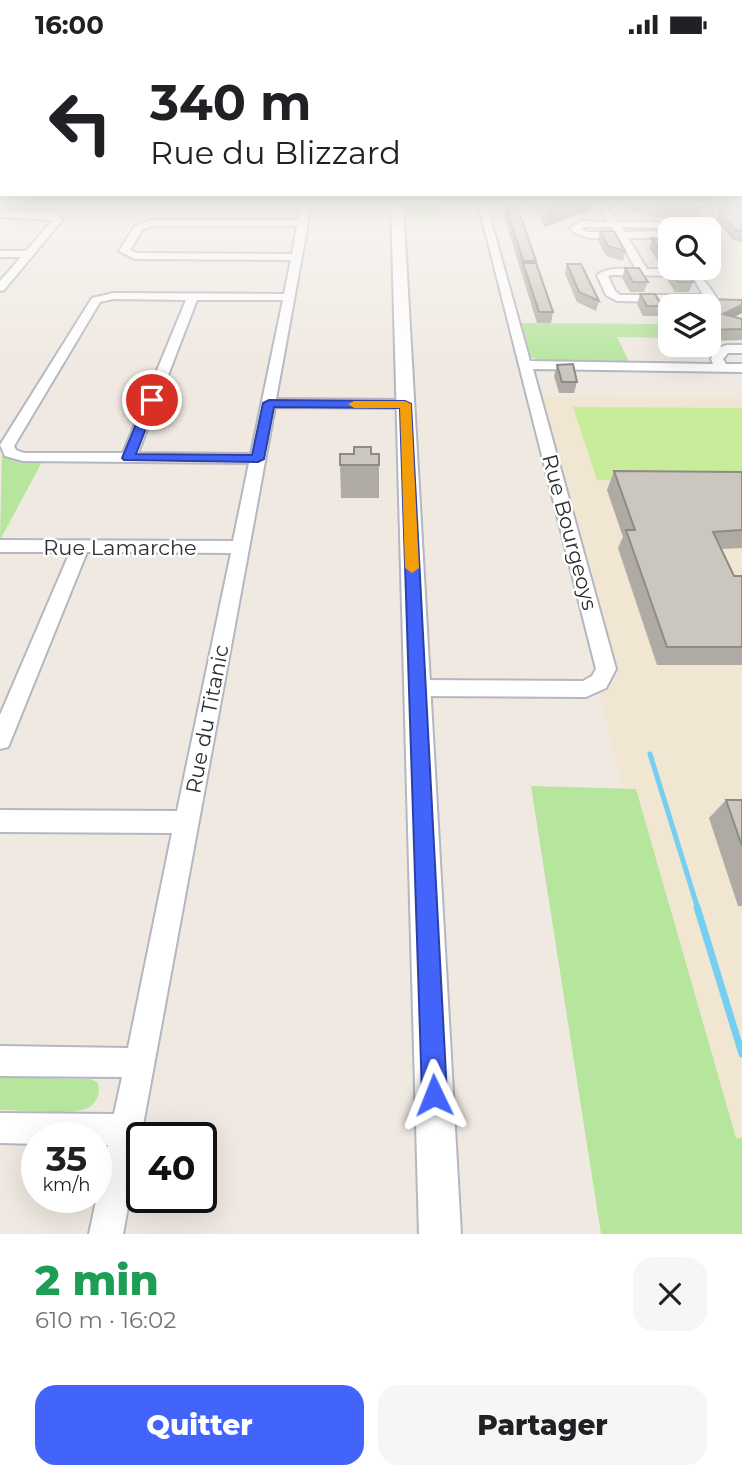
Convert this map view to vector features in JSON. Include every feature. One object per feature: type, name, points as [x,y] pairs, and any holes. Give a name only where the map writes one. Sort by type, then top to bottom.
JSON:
[{"type":"street","points":[[0,288],[25,258]]},
{"type":"street","name":"Rue du Titanic","points":[[128,1122],[297,258]]},
{"type":"street","points":[[399,258],[440,1234]]},
{"type":"street","name":"Rue Bourgeoys","points":[[416,688],[586,689],[597,684],[605,673],[605,664],[497,258]]},
{"type":"street","points":[[635,258],[643,272]]},
{"type":"street","points":[[611,272],[643,272],[691,273],[698,277],[710,297],[699,300],[621,299],[610,293],[602,275],[611,272]]},
{"type":"street","points":[[258,459],[18,456],[10,453],[7,446],[94,302],[113,296],[289,297]]},
{"type":"street","points":[[128,458],[193,297]]},
{"type":"street","points":[[721,366],[719,352],[742,349]]},
{"type":"street","points":[[525,365],[742,368]]},
{"type":"street","points":[[269,403],[405,404]]},
{"type":"street","name":"Rue Lamarche","points":[[0,546],[241,547]]},
{"type":"street","points":[[0,740],[81,547]]},
{"type":"street","points":[[0,821],[187,822]]},
{"type":"street","points":[[0,1062],[140,1063]]},
{"type":"street","points":[[0,1128],[126,1129]]},
{"type":"street","name":"Rue du Titanic","points":[[106,1234],[126,1134]]},
{"type":"shaded area","points":[[540,397],[742,398],[742,1138],[736,1138],[636,789],[623,788],[599,693],[611,683],[615,669]]},
{"type":"green space","points":[[520,323],[658,324],[658,338],[617,337],[629,362],[542,362],[529,356]]},
{"type":"green space","points":[[573,407],[742,408],[742,481],[597,480]]},
{"type":"green space","points":[[2,455],[13,461],[42,462],[0,540]]},
{"type":"green space","points":[[531,786],[636,789],[736,1138],[742,1138],[742,1234],[601,1234]]},
{"type":"green space","points":[[0,1077],[90,1079],[97,1082],[98,1094],[92,1105],[77,1111],[0,1110]]},
{"type":"building","points":[[522,258],[535,258],[536,261],[523,261]]},
{"type":"building","points":[[523,263],[536,263],[553,312],[539,312]]},
{"type":"building","points":[[567,264],[581,264],[599,301],[579,292]]},
{"type":"building","points":[[625,268],[639,268],[648,282],[633,282]]},
{"type":"building","points":[[640,294],[655,294],[658,306],[647,306]]},
{"type":"building","points":[[721,299],[742,300],[742,305],[723,314],[742,319],[742,329],[721,330]]},
{"type":"building","points":[[573,364],[577,382],[562,382],[557,365]]},
{"type":"building","points":[[354,447],[371,447],[371,454],[379,454],[379,465],[340,465],[340,454],[354,454]]},
{"type":"building","points":[[614,471],[742,472],[742,530],[713,532],[734,576],[742,576],[742,647],[667,647],[626,530],[635,530]]},
{"type":"building","points":[[726,800],[742,800],[742,846]]},
{"type":"waterway","points":[[650,754],[698,909]]},
{"type":"waterway","points":[[697,907],[742,1054]]},
{"type":"slow traffic","points":[[354,404],[405,404],[412,568]]},
{"type":"route","points":[[152,400],[128,458],[258,459],[269,403],[405,404],[434,1095]]}]
